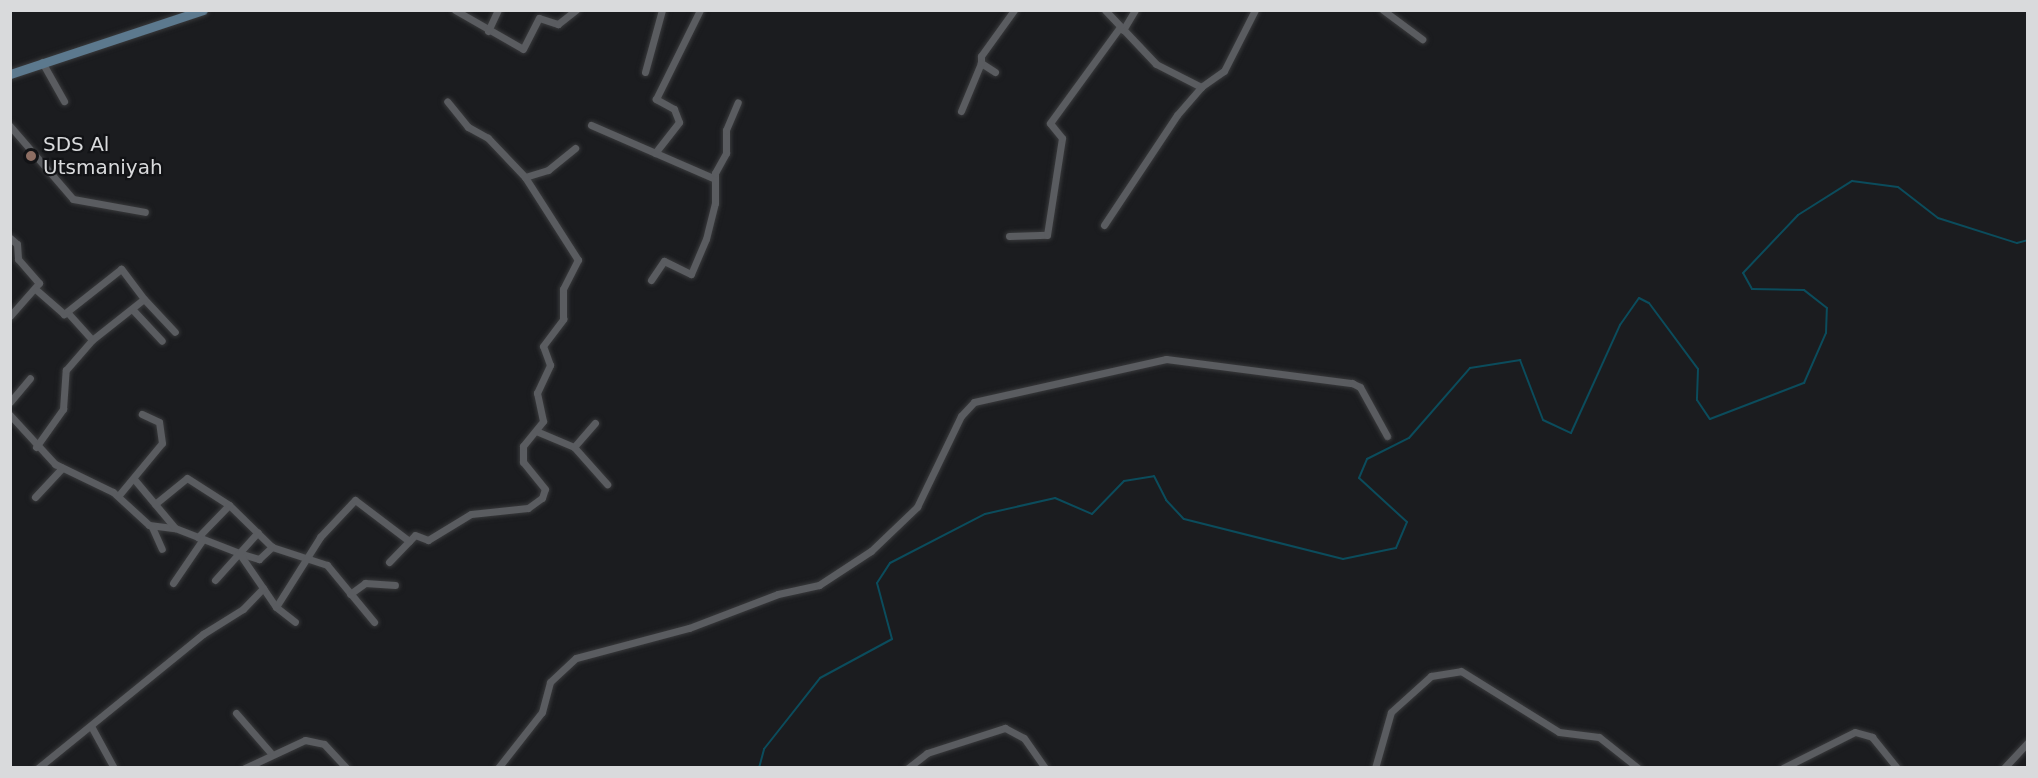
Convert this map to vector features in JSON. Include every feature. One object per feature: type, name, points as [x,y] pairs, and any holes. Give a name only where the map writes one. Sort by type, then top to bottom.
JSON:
[{"type":"main road","points":[[10,74],[203,10]]},
{"type":"street","points":[[455,10],[523,49],[539,18],[558,24],[576,10]]},
{"type":"street","points":[[488,31],[498,10]]},
{"type":"street","points":[[645,72],[662,10]]},
{"type":"street","points":[[656,153],[679,122],[674,109],[656,99],[700,10]]},
{"type":"street","points":[[961,111],[981,63],[1014,10]]},
{"type":"street","points":[[1105,10],[1156,64],[1200,87]]},
{"type":"street","points":[[1009,236],[1047,235],[1062,140],[1050,123],[1136,10]]},
{"type":"street","points":[[1104,225],[1200,87],[1224,71],[1255,10]]},
{"type":"street","points":[[1383,10],[1422,39]]},
{"type":"street","points":[[42,62],[64,101]]},
{"type":"street","points":[[981,63],[995,72]]},
{"type":"street","points":[[389,562],[417,534],[429,540],[471,514],[528,508],[542,498],[544,489],[522,457],[523,446],[536,431],[544,414],[537,393],[550,369],[543,346],[563,319],[563,289],[578,260],[525,177],[488,138],[468,127],[447,101]]},
{"type":"street","points":[[651,280],[664,261],[691,274],[715,203],[715,179],[738,102]]},
{"type":"street","points":[[591,125],[715,179]]},
{"type":"street","points":[[10,126],[72,198],[146,212]]},
{"type":"street","points":[[525,177],[548,170],[575,148]]},
{"type":"street","points":[[10,238],[38,279],[36,290],[10,316]]},
{"type":"street","points":[[10,259],[19,253]]},
{"type":"street","points":[[68,314],[117,270],[125,271],[144,299],[175,332]]},
{"type":"street","points":[[36,290],[68,314],[92,340]]},
{"type":"street","points":[[36,447],[63,409],[66,370],[92,340],[133,310],[144,299]]},
{"type":"street","points":[[133,310],[162,341]]},
{"type":"street","points":[[148,326],[160,316]]},
{"type":"street","points":[[498,768],[542,712],[550,682],[576,658],[690,628],[778,594],[819,585],[871,551],[917,507],[961,416],[974,402],[1166,359],[1352,383],[1360,387],[1387,436]]},
{"type":"street","points":[[10,402],[30,378]]},
{"type":"street","points":[[118,495],[134,479],[162,443],[159,422],[142,414]]},
{"type":"street","points":[[10,415],[36,447],[62,468],[118,495],[152,527],[162,549]]},
{"type":"street","points":[[574,447],[595,423]]},
{"type":"street","points":[[536,431],[574,447],[607,484]]},
{"type":"street","points":[[35,497],[62,468]]},
{"type":"street","points":[[155,504],[187,478],[229,505],[272,547],[327,565],[374,622]]},
{"type":"street","points":[[134,479],[175,528]]},
{"type":"street","points":[[276,607],[305,559],[356,500],[409,541]]},
{"type":"street","points":[[173,583],[200,538],[229,505]]},
{"type":"street","points":[[152,527],[175,528],[259,559],[272,547]]},
{"type":"street","points":[[215,580],[258,532]]},
{"type":"street","points":[[239,553],[276,607],[295,622]]},
{"type":"street","points":[[350,594],[365,583],[395,585]]},
{"type":"street","points":[[38,768],[263,588]]},
{"type":"street","points":[[1375,768],[1390,712],[1431,676],[1461,671],[1559,732],[1599,737],[1638,768]]},
{"type":"street","points":[[236,713],[270,752]]},
{"type":"street","points":[[92,726],[114,768]]},
{"type":"street","points":[[908,768],[927,753],[1005,728],[1024,738],[1045,768]]},
{"type":"street","points":[[1783,768],[1855,732],[1872,737],[1897,768]]},
{"type":"street","points":[[245,768],[270,752],[317,741],[346,768]]},
{"type":"street","points":[[2004,768],[2028,742]]},
{"type":"waterway","points":[[759,768],[764,749],[820,678],[892,639],[877,583],[890,563],[985,514],[1055,498],[1092,514],[1124,481],[1154,476],[1166,500],[1184,519],[1343,559],[1396,548],[1407,522],[1359,478],[1367,459],[1409,438],[1470,368],[1520,360],[1543,420],[1571,433],[1620,325],[1639,298],[1649,303],[1698,369],[1697,400],[1710,419],[1804,383],[1826,333],[1827,308],[1804,290],[1752,289],[1743,273],[1798,215],[1852,181],[1898,187],[1938,218],[2017,243],[2028,240]]},
{"type":"place","name":"SDS Al Utsmaniyah","points":[[31,156]]}]
